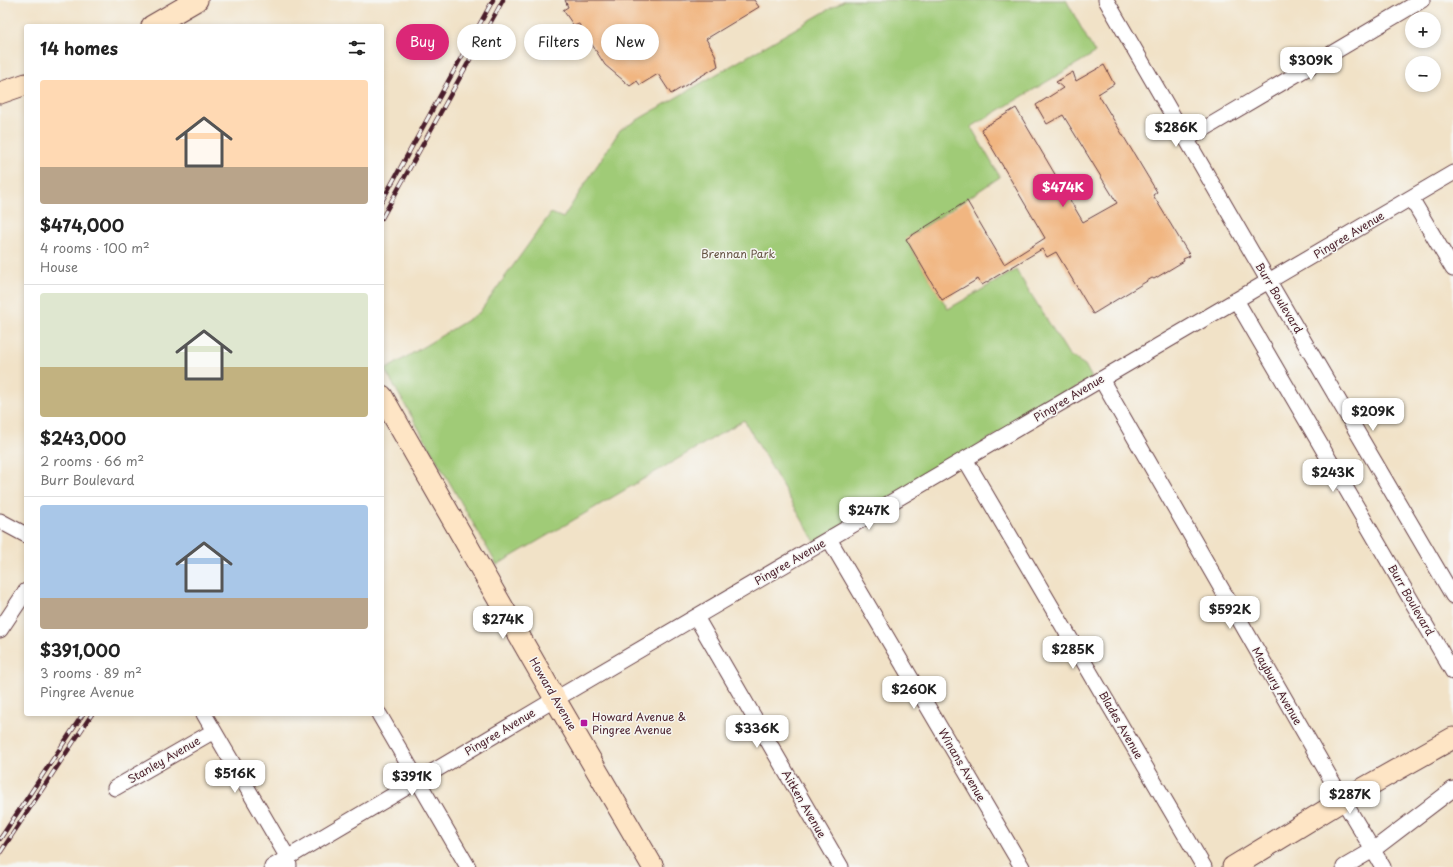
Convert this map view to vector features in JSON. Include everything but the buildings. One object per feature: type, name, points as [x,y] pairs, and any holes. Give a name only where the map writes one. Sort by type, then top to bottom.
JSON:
[{"type":"street","points":[[161,24],[197,0]]},
{"type":"street","name":"Burr Boulevard","points":[[1106,0],[1453,596]]},
{"type":"street","points":[[1187,139],[1422,0]]},
{"type":"street","points":[[0,93],[24,85]]},
{"type":"street","name":"Pingree Avenue","points":[[272,867],[288,862],[417,780],[1236,300],[1270,282],[1453,173]]},
{"type":"street","points":[[1411,198],[1453,270]]},
{"type":"street","name":"Burr Boulevard","points":[[1236,300],[1453,672]]},
{"type":"street","name":"Maybury Avenue","points":[[1101,379],[1383,867]]},
{"type":"street","name":"Howard Avenue","points":[[384,399],[554,699],[653,867]]},
{"type":"street","name":"Blades Avenue","points":[[965,459],[1204,867]]},
{"type":"street","points":[[0,521],[24,534]]},
{"type":"street","name":"Winans Avenue","points":[[829,538],[1022,867]]},
{"type":"street","points":[[0,630],[24,594]]},
{"type":"street","name":"Aitken Avenue","points":[[696,617],[841,867]]},
{"type":"street","points":[[205,716],[288,862]]},
{"type":"street","points":[[380,716],[468,867]]},
{"type":"street","name":"Stanley Avenue","points":[[115,788],[214,731]]},
{"type":"street","points":[[1233,867],[1343,800],[1453,738]]},
{"type":"street","points":[[1344,867],[1373,850],[1453,789]]},
{"type":"green space","name":"Brennan Park","points":[[845,0],[1066,0],[1095,53],[971,127],[1000,177],[906,239],[948,309],[1016,270],[1069,355],[1085,365],[1092,378],[815,542],[744,420],[497,565],[385,370],[479,313],[551,213],[563,218],[620,130]]},
{"type":"railway","points":[[384,197],[493,0]]},
{"type":"railway","points":[[384,214],[503,0]]},
{"type":"railway","points":[[0,839],[82,716]]},
{"type":"railway","points":[[0,853],[91,716]]},
{"type":"place","name":"Howard Avenue & Pingree Avenue","points":[[584,723]]}]
